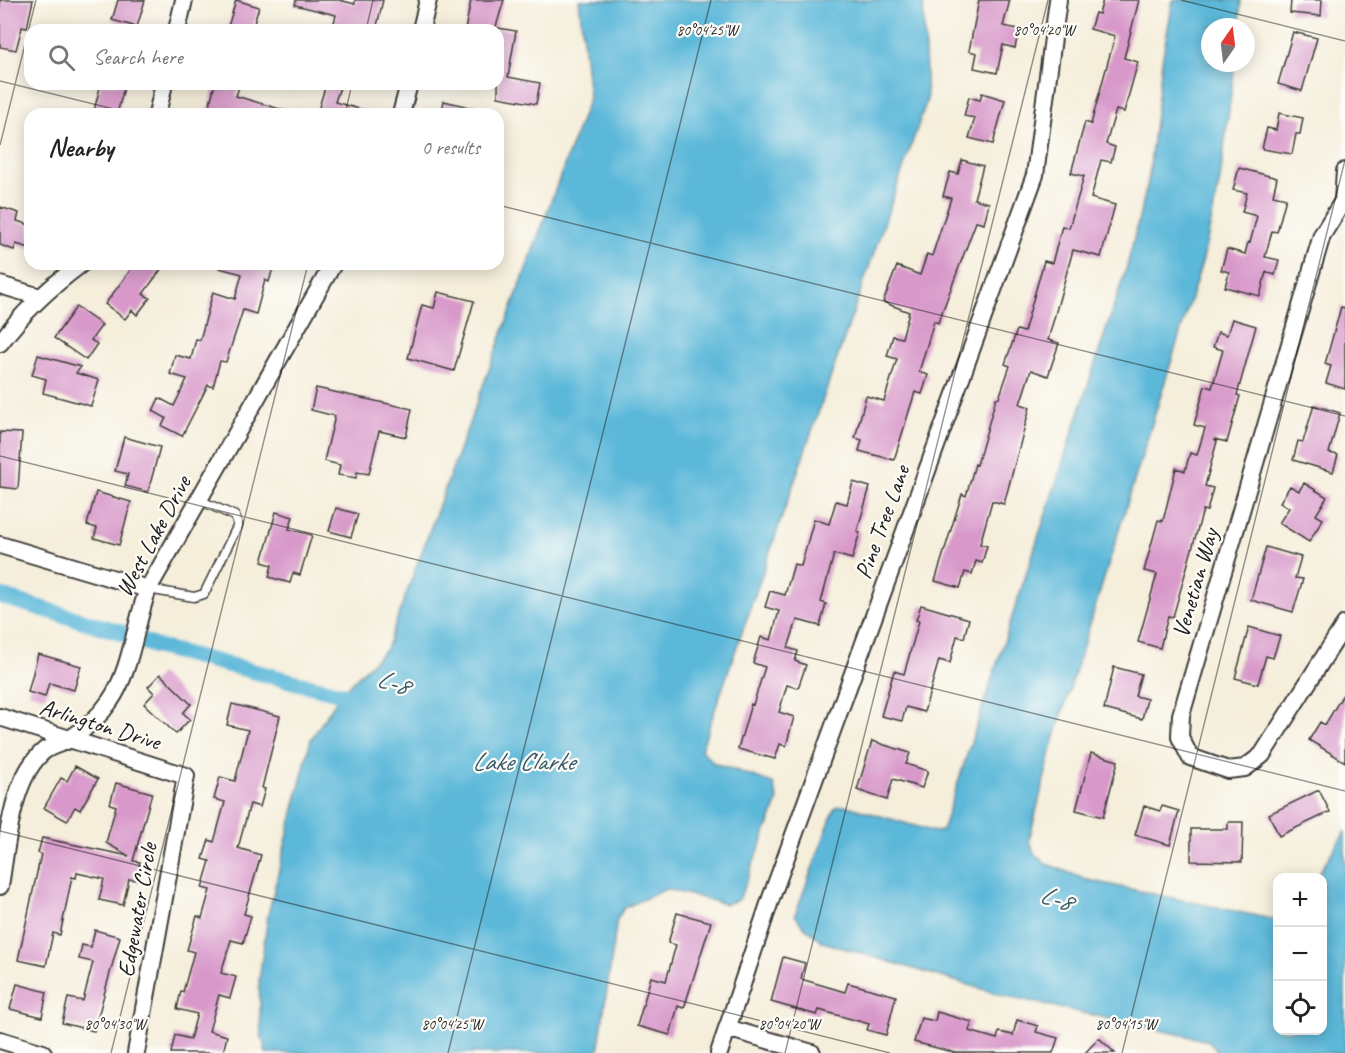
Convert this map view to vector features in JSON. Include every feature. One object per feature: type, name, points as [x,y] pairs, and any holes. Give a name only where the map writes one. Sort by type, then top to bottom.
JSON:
[{"type":"street","points":[[178,24],[184,0]]},
{"type":"street","points":[[422,24],[428,0]]},
{"type":"street","name":"Pine Tree Lane","points":[[719,1053],[775,887],[1035,175],[1058,0]]},
{"type":"street","points":[[158,108],[163,90]]},
{"type":"street","points":[[403,108],[407,90]]},
{"type":"street","name":"Venetian Way","points":[[1345,171],[1344,202],[1322,235],[1181,715],[1179,737],[1190,757],[1228,770],[1245,768],[1262,755],[1345,624]]},
{"type":"street","points":[[0,343],[40,297],[74,270]]},
{"type":"street","name":"West Lake Drive","points":[[0,886],[20,785],[39,756],[88,725],[105,709],[117,690],[127,663],[139,611],[148,589],[330,270]]},
{"type":"street","points":[[0,285],[40,297]]},
{"type":"street","points":[[0,545],[148,589]]},
{"type":"street","name":"Arlington Drive","points":[[0,717],[186,776]]},
{"type":"street","name":"Edgewater Circle","points":[[136,1053],[186,776]]},
{"type":"street","points":[[727,1028],[812,1053]]},
{"type":"street","points":[[0,1040],[43,1053]]},
{"type":"lane","points":[[148,589],[194,597],[204,594],[238,525],[235,516],[199,500]]},
{"type":"water","name":"Lake Clarke","points":[[579,0],[923,0],[927,100],[701,750],[714,763],[773,783],[778,801],[739,900],[725,904],[666,889],[624,908],[617,919],[598,1053],[266,1053],[261,1034],[259,981],[268,915],[311,739],[342,692],[386,649],[589,98]]},
{"type":"water","points":[[1173,0],[1241,0],[1240,18],[1201,18],[1201,72],[1234,72],[1220,180],[1203,259],[1054,740],[1029,840],[1035,855],[1047,864],[1088,880],[1273,919],[1273,1035],[1327,1035],[1327,873],[1319,873],[1345,832],[1345,1053],[1216,1053],[1217,1050],[1209,1041],[1002,995],[823,942],[802,925],[795,915],[834,810],[838,806],[847,806],[935,832],[942,831],[1127,266],[1148,182],[1162,61]]},
{"type":"building","points":[[0,0],[33,0],[28,24],[22,27],[16,50],[0,47]]},
{"type":"building","points":[[118,0],[145,0],[138,24],[112,20]]},
{"type":"building","points":[[236,0],[259,7],[254,24],[229,24]]},
{"type":"building","points":[[296,0],[339,0],[355,4],[355,0],[383,0],[377,24],[334,24],[336,15],[295,5]]},
{"type":"building","points":[[471,0],[504,0],[497,24],[466,24]]},
{"type":"building","points":[[979,0],[1010,0],[1003,26],[1019,29],[1015,48],[1003,45],[997,73],[974,68],[977,53],[969,51]]},
{"type":"building","points":[[1103,0],[1139,0],[1124,58],[1138,62],[1124,112],[1116,110],[1106,144],[1115,147],[1111,162],[1101,160],[1091,198],[1115,205],[1101,257],[1073,250],[1048,340],[1059,343],[1048,376],[1031,370],[1020,404],[1030,407],[1004,504],[992,501],[980,544],[987,546],[982,563],[976,561],[972,574],[965,572],[960,588],[935,581],[962,494],[966,496],[996,398],[999,398],[1010,366],[1005,364],[1017,330],[1024,332],[1044,261],[1052,263],[1062,226],[1069,228],[1084,176],[1071,173],[1085,122],[1091,124],[1115,36],[1090,29],[1095,13],[1099,14]]},
{"type":"building","points":[[1291,0],[1322,0],[1321,16],[1290,13]]},
{"type":"building","points":[[504,29],[516,31],[508,77],[540,83],[536,104],[498,97],[498,90],[504,90]]},
{"type":"building","points":[[1293,32],[1317,38],[1302,91],[1278,84]]},
{"type":"building","points":[[99,90],[123,90],[119,108],[95,108]]},
{"type":"building","points":[[213,90],[238,90],[236,96],[276,108],[209,108]]},
{"type":"building","points":[[324,90],[339,90],[335,102],[356,108],[319,108]]},
{"type":"building","points":[[982,93],[1005,100],[993,144],[969,138],[975,118],[964,116],[969,97],[980,100]]},
{"type":"building","points":[[444,101],[474,108],[442,108]]},
{"type":"building","points":[[1279,113],[1303,118],[1300,134],[1296,134],[1292,154],[1262,149],[1267,128],[1276,130]]},
{"type":"building","points":[[962,160],[983,166],[974,199],[989,203],[984,224],[976,222],[938,323],[934,321],[919,372],[928,375],[922,394],[915,392],[894,460],[859,451],[862,440],[855,438],[866,396],[884,401],[897,359],[887,356],[893,336],[902,338],[909,312],[883,302],[897,266],[920,275],[927,254],[932,256],[951,198],[943,196],[950,172],[958,174]]},
{"type":"building","points":[[1239,168],[1277,178],[1273,195],[1286,198],[1277,232],[1272,231],[1265,257],[1279,260],[1275,275],[1266,272],[1260,296],[1225,287],[1229,272],[1221,270],[1227,249],[1245,254],[1257,216],[1242,212],[1247,193],[1233,190]]},
{"type":"building","points":[[0,207],[19,213],[17,221],[24,223],[24,246],[16,244],[14,250],[0,245]]},
{"type":"building","points":[[130,270],[161,270],[143,294],[150,298],[137,315],[132,310],[125,319],[105,304]]},
{"type":"building","points":[[227,270],[272,270],[269,282],[265,280],[256,314],[243,310],[226,362],[220,361],[213,387],[208,385],[182,436],[162,426],[166,418],[153,411],[159,398],[174,406],[187,379],[170,374],[175,355],[191,359],[196,339],[200,340],[213,292],[235,299],[242,274]]},
{"type":"building","points":[[438,292],[474,301],[454,371],[408,358],[422,305],[434,308]]},
{"type":"building","points":[[76,307],[102,325],[91,340],[97,344],[86,360],[54,338]]},
{"type":"building","points":[[1341,307],[1345,308],[1345,389],[1326,383],[1331,366],[1325,364]]},
{"type":"building","points":[[1232,319],[1256,326],[1227,442],[1214,439],[1217,441],[1205,486],[1213,488],[1207,511],[1203,510],[1173,617],[1168,616],[1160,648],[1138,642],[1157,574],[1144,571],[1158,520],[1163,521],[1176,468],[1185,471],[1190,453],[1197,455],[1205,428],[1194,425],[1205,386],[1212,388],[1223,350],[1213,347],[1218,332],[1227,335]]},
{"type":"building","points":[[38,355],[81,367],[76,373],[99,380],[91,406],[43,393],[46,379],[32,375]]},
{"type":"building","points":[[316,388],[412,409],[406,437],[379,431],[369,474],[357,472],[356,478],[338,475],[340,465],[324,461],[335,416],[311,410]]},
{"type":"building","points":[[1314,405],[1340,413],[1329,453],[1338,455],[1333,472],[1293,460],[1298,441],[1303,442]]},
{"type":"building","points":[[0,432],[22,433],[18,489],[0,487]]},
{"type":"building","points":[[124,437],[160,447],[148,492],[125,486],[128,474],[115,471]]},
{"type":"building","points":[[853,482],[870,487],[857,531],[860,532],[852,559],[834,554],[821,602],[826,604],[820,626],[797,620],[788,648],[798,651],[795,661],[806,665],[798,688],[787,685],[779,712],[794,717],[786,746],[780,744],[775,759],[738,749],[765,667],[753,663],[761,637],[771,640],[779,611],[765,607],[770,591],[785,595],[794,564],[801,566],[814,519],[829,524],[836,501],[847,504]]},
{"type":"building","points":[[1304,483],[1327,497],[1316,515],[1323,519],[1309,542],[1279,523],[1289,508],[1280,502],[1290,486],[1299,491]]},
{"type":"building","points":[[96,492],[131,502],[119,545],[94,538],[97,528],[87,525]]},
{"type":"building","points":[[336,508],[358,514],[351,537],[329,531]]},
{"type":"building","points":[[276,512],[293,517],[289,529],[312,535],[300,575],[293,573],[290,583],[269,577],[272,565],[262,562]]},
{"type":"building","points":[[1266,547],[1301,557],[1295,578],[1303,579],[1293,612],[1251,600]]},
{"type":"building","points":[[921,605],[969,619],[964,638],[957,636],[950,663],[939,660],[924,712],[906,707],[902,721],[881,716],[894,671],[904,674],[919,621],[916,620]]},
{"type":"building","points":[[1249,627],[1280,636],[1273,658],[1266,656],[1258,684],[1235,678]]},
{"type":"building","points":[[38,654],[81,666],[74,690],[49,683],[45,697],[28,692]]},
{"type":"building","points":[[1114,667],[1141,674],[1135,696],[1147,699],[1142,719],[1104,709]]},
{"type":"building","points":[[160,674],[191,704],[183,713],[190,719],[176,734],[144,704],[154,693],[148,687]]},
{"type":"building","points":[[1345,691],[1345,762],[1309,740],[1320,722],[1325,725]]},
{"type":"building","points":[[232,704],[280,716],[262,788],[265,789],[260,807],[250,804],[238,848],[261,855],[244,914],[251,916],[243,943],[231,940],[221,973],[236,977],[230,998],[219,995],[209,1031],[227,1036],[223,1053],[171,1053],[175,1035],[190,1039],[197,1014],[177,1009],[194,952],[187,950],[197,916],[202,918],[210,890],[202,888],[210,861],[203,859],[209,840],[214,842],[225,802],[214,799],[220,777],[235,781],[248,730],[227,725]]},
{"type":"building","points":[[872,741],[910,753],[906,764],[928,771],[922,788],[893,779],[887,800],[857,790]]},
{"type":"building","points":[[1091,753],[1118,761],[1103,817],[1076,810]]},
{"type":"building","points":[[75,766],[98,779],[80,810],[75,807],[67,821],[44,808],[61,778],[67,781]]},
{"type":"building","points":[[116,783],[152,793],[133,861],[140,862],[136,880],[129,879],[123,905],[99,900],[104,879],[77,873],[76,878],[72,877],[60,935],[53,933],[46,966],[18,960],[41,854],[38,853],[42,838],[129,856],[106,843],[116,806],[110,804]]},
{"type":"building","points":[[1319,790],[1330,812],[1279,836],[1269,814]]},
{"type":"building","points":[[1144,806],[1160,811],[1162,806],[1179,811],[1170,845],[1135,835]]},
{"type":"building","points":[[1228,822],[1243,822],[1242,862],[1191,861],[1191,829],[1228,829]]},
{"type":"building","points":[[677,913],[711,922],[684,1008],[678,1006],[670,1035],[637,1026],[651,977],[666,981],[676,945],[668,943]]},
{"type":"building","points":[[95,930],[120,937],[94,1031],[62,1023],[68,998],[83,1001],[93,962],[79,959],[82,945],[91,947]]},
{"type":"building","points":[[783,957],[805,963],[801,979],[845,992],[848,983],[896,996],[886,1035],[867,1030],[869,1024],[819,1010],[817,1015],[771,1002]]},
{"type":"building","points":[[17,984],[47,992],[42,1017],[10,1009]]},
{"type":"building","points":[[937,1012],[972,1022],[969,1031],[997,1039],[999,1032],[1013,1035],[1017,1020],[1038,1026],[1036,1032],[1058,1038],[1053,1053],[956,1053],[914,1042],[921,1018],[935,1021]]},
{"type":"building","points":[[1099,1038],[1115,1053],[1085,1053]]},
{"type":"waterway","name":"L-8","points":[[0,596],[120,632],[154,646],[362,699]]}]
